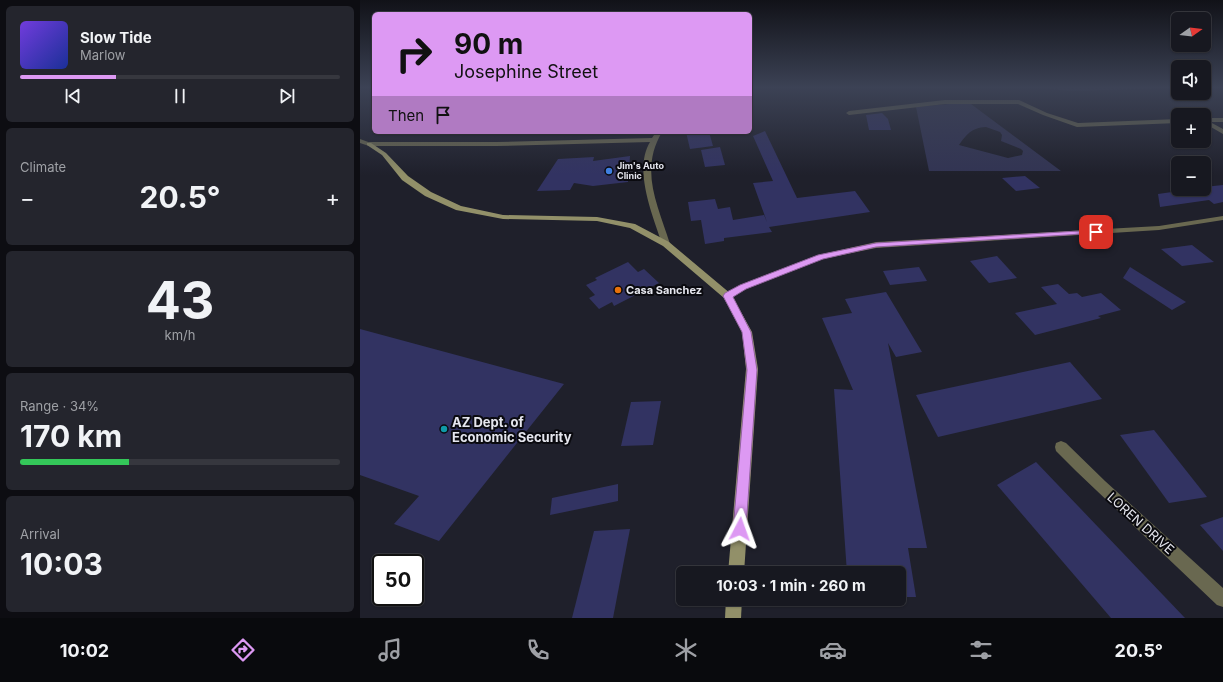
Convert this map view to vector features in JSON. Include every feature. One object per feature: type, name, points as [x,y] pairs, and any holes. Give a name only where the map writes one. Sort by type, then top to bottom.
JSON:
[{"type":"main road","points":[[364,142],[384,154],[405,178],[428,194],[459,208],[503,217],[597,219],[632,226],[666,244],[728,296],[747,332],[752,370],[737,566]]},
{"type":"main road","points":[[733,618],[734,606]]},
{"type":"street","points":[[1053,117],[1077,125],[1171,121]]},
{"type":"street","points":[[1211,121],[1223,120]]},
{"type":"street","points":[[1211,125],[1223,132]]},
{"type":"street","points":[[658,134],[653,140],[647,157],[646,177],[666,244]]},
{"type":"street","points":[[364,142],[496,144],[653,140]]},
{"type":"street","points":[[728,296],[743,287],[821,257],[876,245],[1159,228],[1223,218]]},
{"type":"street","name":"LOREN DRIVE","points":[[1060,447],[1087,475],[1223,599]]},
{"type":"shaded area","points":[[918,117],[988,117],[1061,171],[929,171]],"holes":[[[986,127],[1000,132],[1002,135],[1001,141],[1021,149],[1023,151],[1022,155],[1008,158],[959,145],[973,130],[981,128]]]},
{"type":"building","points":[[866,117],[886,117],[888,119],[891,130],[869,130]]},
{"type":"building","points":[[765,131],[797,198],[855,191],[870,212],[769,227],[772,232],[724,238],[724,241],[705,244],[701,220],[691,221],[688,202],[715,199],[718,209],[730,207],[733,220],[764,215],[767,222],[753,183],[773,181],[753,136]]},
{"type":"building","points":[[686,134],[710,134],[713,146],[690,149]]},
{"type":"building","points":[[720,147],[725,165],[705,167],[701,150]]},
{"type":"building","points":[[630,156],[628,182],[593,186],[574,183],[570,190],[537,191],[558,159],[594,157],[593,161]]},
{"type":"building","points":[[1025,176],[1040,188],[1016,191],[1002,178]]},
{"type":"building","points":[[1223,185],[1223,202],[1214,204],[1209,200],[1160,207],[1158,194],[1171,192],[1171,196],[1211,196],[1211,186]]},
{"type":"building","points":[[1192,245],[1214,262],[1182,266],[1161,249]]},
{"type":"building","points":[[997,256],[1017,278],[989,283],[970,261]]},
{"type":"building","name":"Casa Sanchez","points":[[628,262],[638,272],[644,269],[659,283],[614,306],[612,302],[599,309],[589,298],[595,295],[586,285],[597,280],[595,278]]},
{"type":"building","points":[[919,267],[927,281],[890,285],[883,271]]},
{"type":"building","points":[[1130,267],[1186,302],[1172,310],[1123,278]]},
{"type":"building","points":[[1058,284],[1069,294],[1077,293],[1082,297],[1101,293],[1121,310],[1098,316],[1101,318],[1035,335],[1015,313],[1057,304],[1041,287]]},
{"type":"building","points":[[886,292],[922,352],[896,357],[888,343],[927,548],[908,548],[916,597],[906,597],[906,566],[847,566],[834,389],[853,390],[822,318],[852,313],[845,299]]},
{"type":"building","name":"AZ Dept. of Economic Security","points":[[360,329],[564,384],[439,541],[394,524],[419,496],[360,475]]},
{"type":"building","points":[[1070,362],[1102,399],[938,437],[916,395]]},
{"type":"building","points":[[661,401],[653,445],[621,446],[631,402]]},
{"type":"building","points":[[1154,430],[1207,497],[1169,503],[1120,435]]},
{"type":"building","points":[[1036,462],[1185,618],[1111,618],[997,485]]},
{"type":"building","points":[[618,484],[618,501],[550,515],[552,498]]},
{"type":"building","points":[[1223,517],[1223,551],[1200,525]]},
{"type":"building","points":[[630,529],[613,618],[572,618],[594,531]]},
{"type":"place","name":"Jim's Auto Clinic","points":[[609,171]]},
{"type":"place","name":"Casa Sanchez","points":[[618,290]]},
{"type":"place","name":"AZ Dept. of Economic Security","points":[[444,429]]},
{"type":"route","points":[[740,529],[752,370],[747,332],[728,296],[743,287],[821,257],[876,245],[1096,232]]}]
